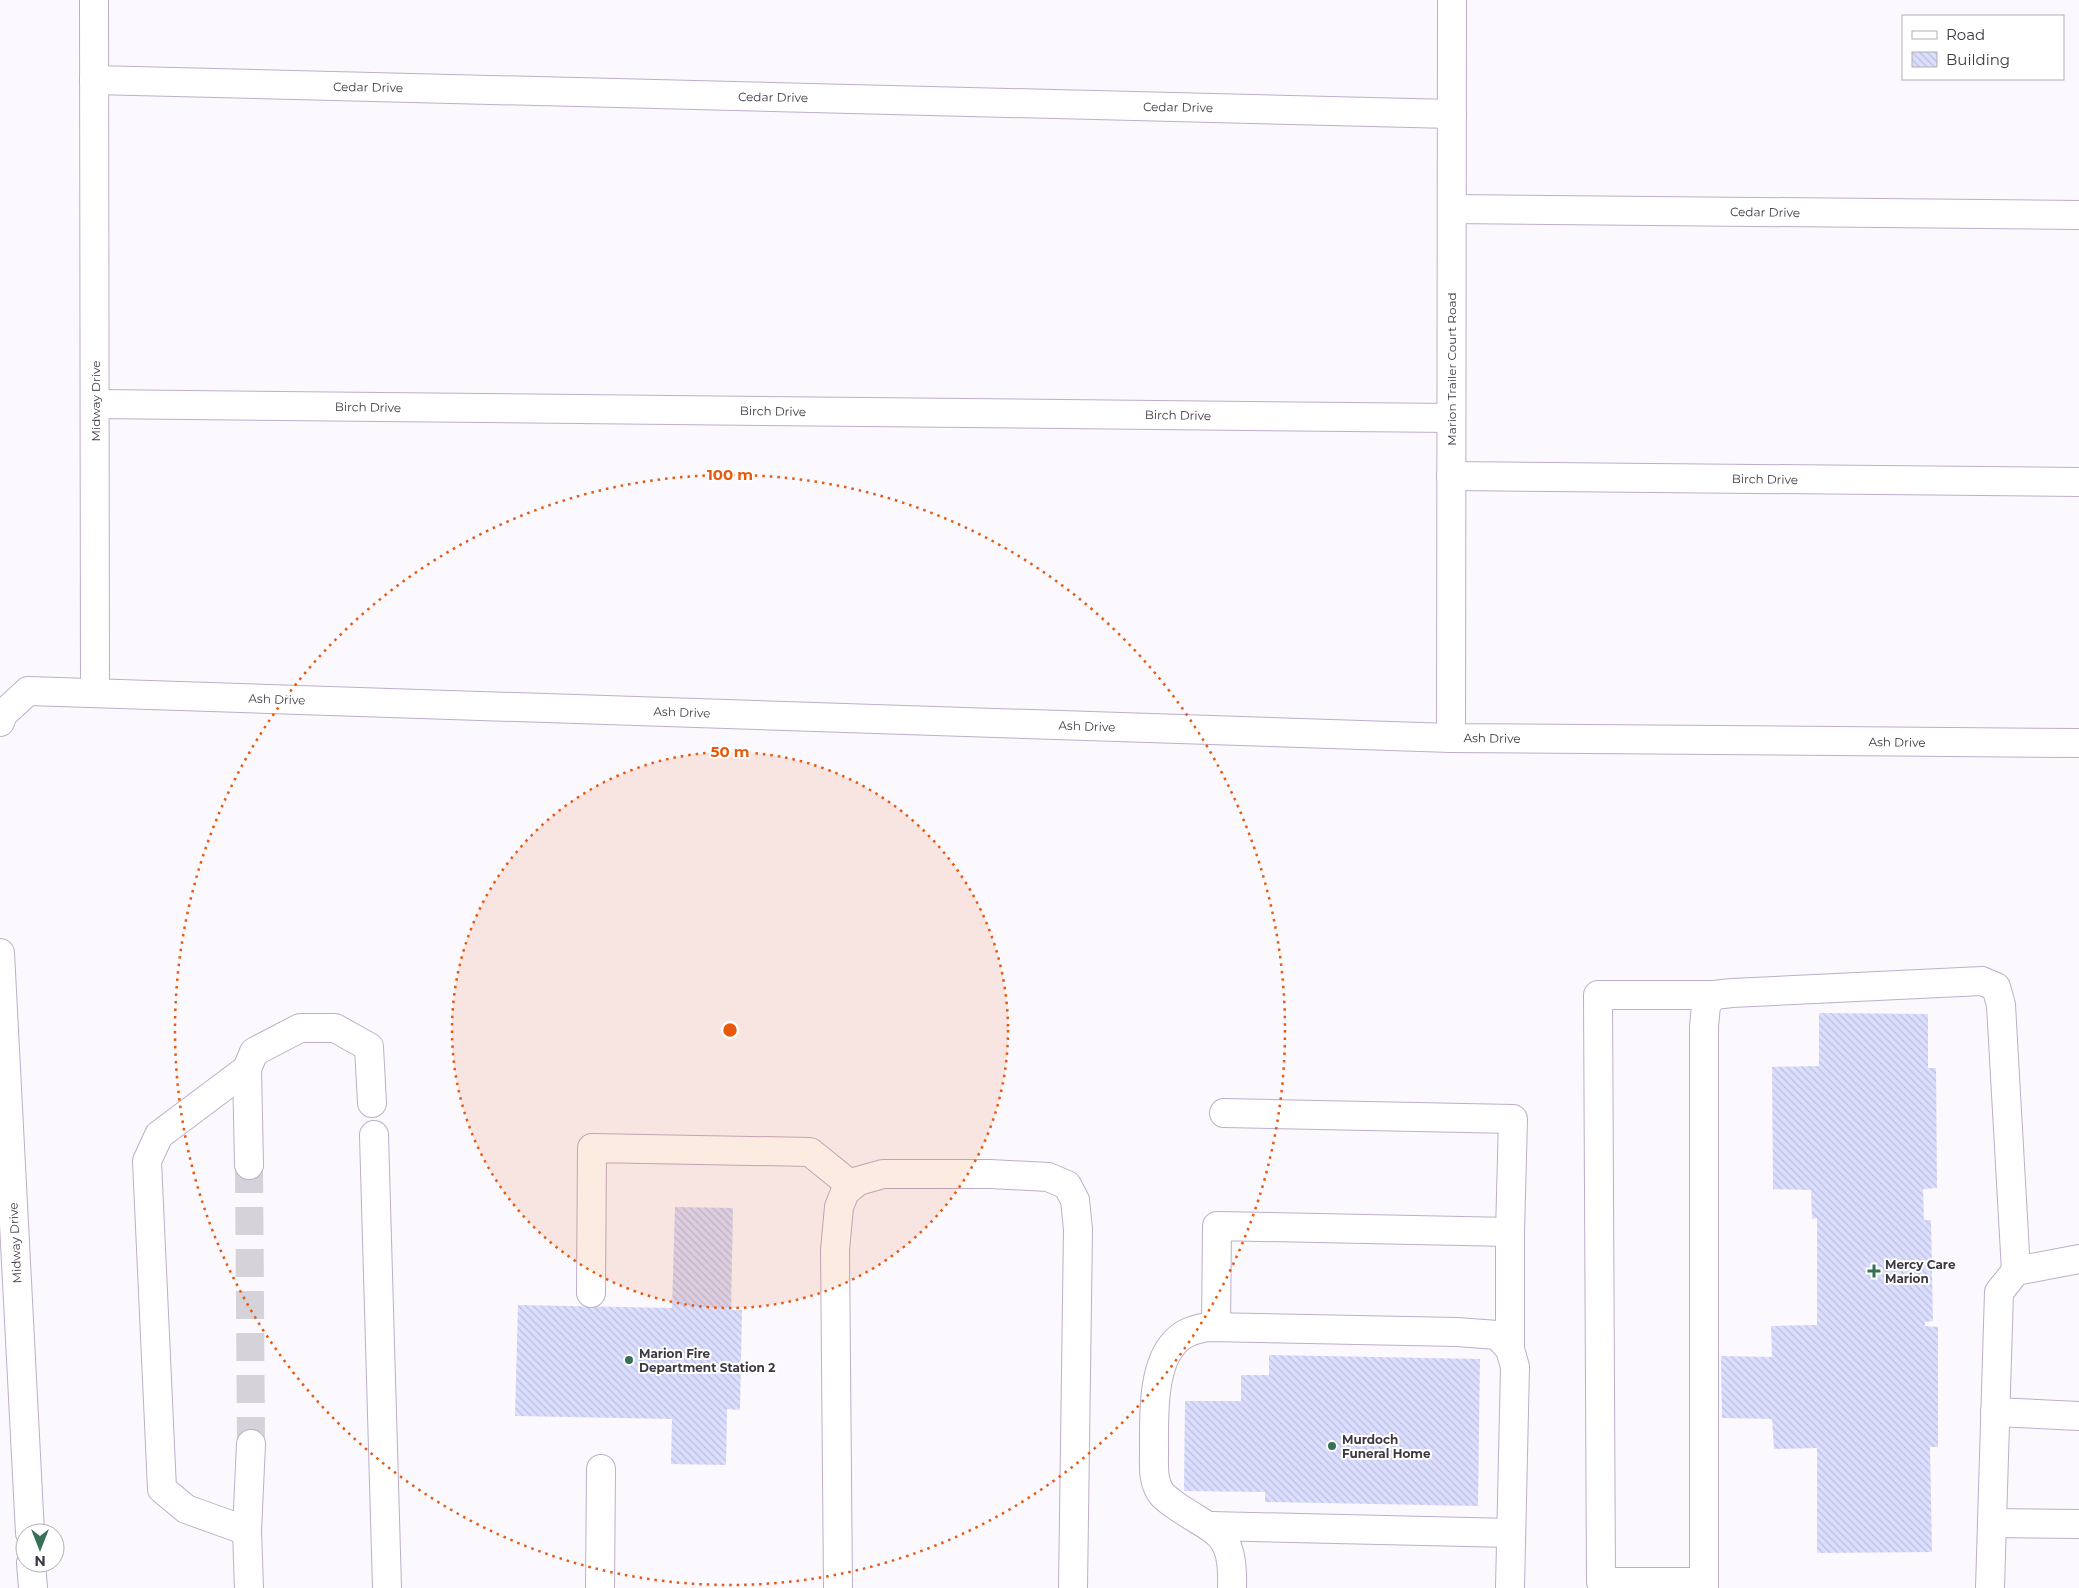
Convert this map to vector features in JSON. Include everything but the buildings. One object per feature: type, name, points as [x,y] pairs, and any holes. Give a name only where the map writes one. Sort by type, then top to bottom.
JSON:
[{"type":"street","name":"Midway Drive","points":[[94,0],[95,693]]},
{"type":"street","name":"Marion Trailer Court Road","points":[[1451,738],[1452,0]]},
{"type":"street","name":"Cedar Drive","points":[[94,80],[1452,114]]},
{"type":"street","name":"Cedar Drive","points":[[1452,208],[2079,215]]},
{"type":"street","name":"Birch Drive","points":[[94,404],[1451,418]]},
{"type":"street","name":"Birch Drive","points":[[1451,476],[2079,482]]},
{"type":"street","points":[[0,722],[2,714],[28,691],[95,693]]},
{"type":"street","name":"Ash Drive","points":[[95,693],[1451,738],[2079,743]]},
{"type":"street","name":"Midway Drive","points":[[0,953],[6,1180],[29,1523]]},
{"type":"street","points":[[1714,996],[1706,1005],[1704,1027],[1704,1585],[1601,1582],[1598,996],[1714,996],[1732,993],[1982,981],[1996,987],[2001,1005],[2016,1270],[1999,1292],[1990,1588]]},
{"type":"street","points":[[249,1165],[247,1070],[254,1052],[300,1028],[335,1028],[368,1047],[372,1103]]},
{"type":"street","points":[[247,1070],[159,1135],[147,1161],[162,1489],[186,1509],[247,1531]]},
{"type":"street","points":[[1224,1113],[1513,1120],[1510,1232],[1510,1349],[1515,1367],[1510,1588]]},
{"type":"street","points":[[374,1136],[387,1588]]},
{"type":"street","points":[[591,1293],[592,1148],[810,1152],[852,1186]]},
{"type":"street","points":[[838,1588],[835,1250],[839,1207],[845,1192],[858,1181],[883,1174],[990,1174],[1048,1177],[1067,1185],[1075,1200],[1078,1229],[1073,1588]]},
{"type":"street","points":[[1216,1327],[1217,1226],[1510,1232]]},
{"type":"street","points":[[2016,1270],[2079,1259]]},
{"type":"street","points":[[1232,1588],[1230,1550],[1222,1535],[1164,1497],[1156,1484],[1154,1407],[1161,1369],[1171,1347],[1188,1331],[1216,1327],[1457,1332],[1497,1335],[1510,1349]]},
{"type":"street","points":[[1995,1412],[2079,1416]]},
{"type":"street","points":[[249,1588],[247,1531],[251,1444]]},
{"type":"street","points":[[600,1588],[601,1468]]},
{"type":"street","points":[[1992,1523],[2079,1524]]},
{"type":"street","points":[[1211,1526],[1511,1533]]},
{"type":"street","points":[[32,1573],[33,1588]]},
{"type":"tunnel","points":[[249,1165],[251,1444]]},
{"type":"place","name":"Mercy Care Marion","points":[[1874,1271]]},
{"type":"place","name":"Marion Fire Department Station 2","points":[[629,1360]]},
{"type":"place","name":"Murdoch Funeral Home","points":[[1332,1446]]}]
